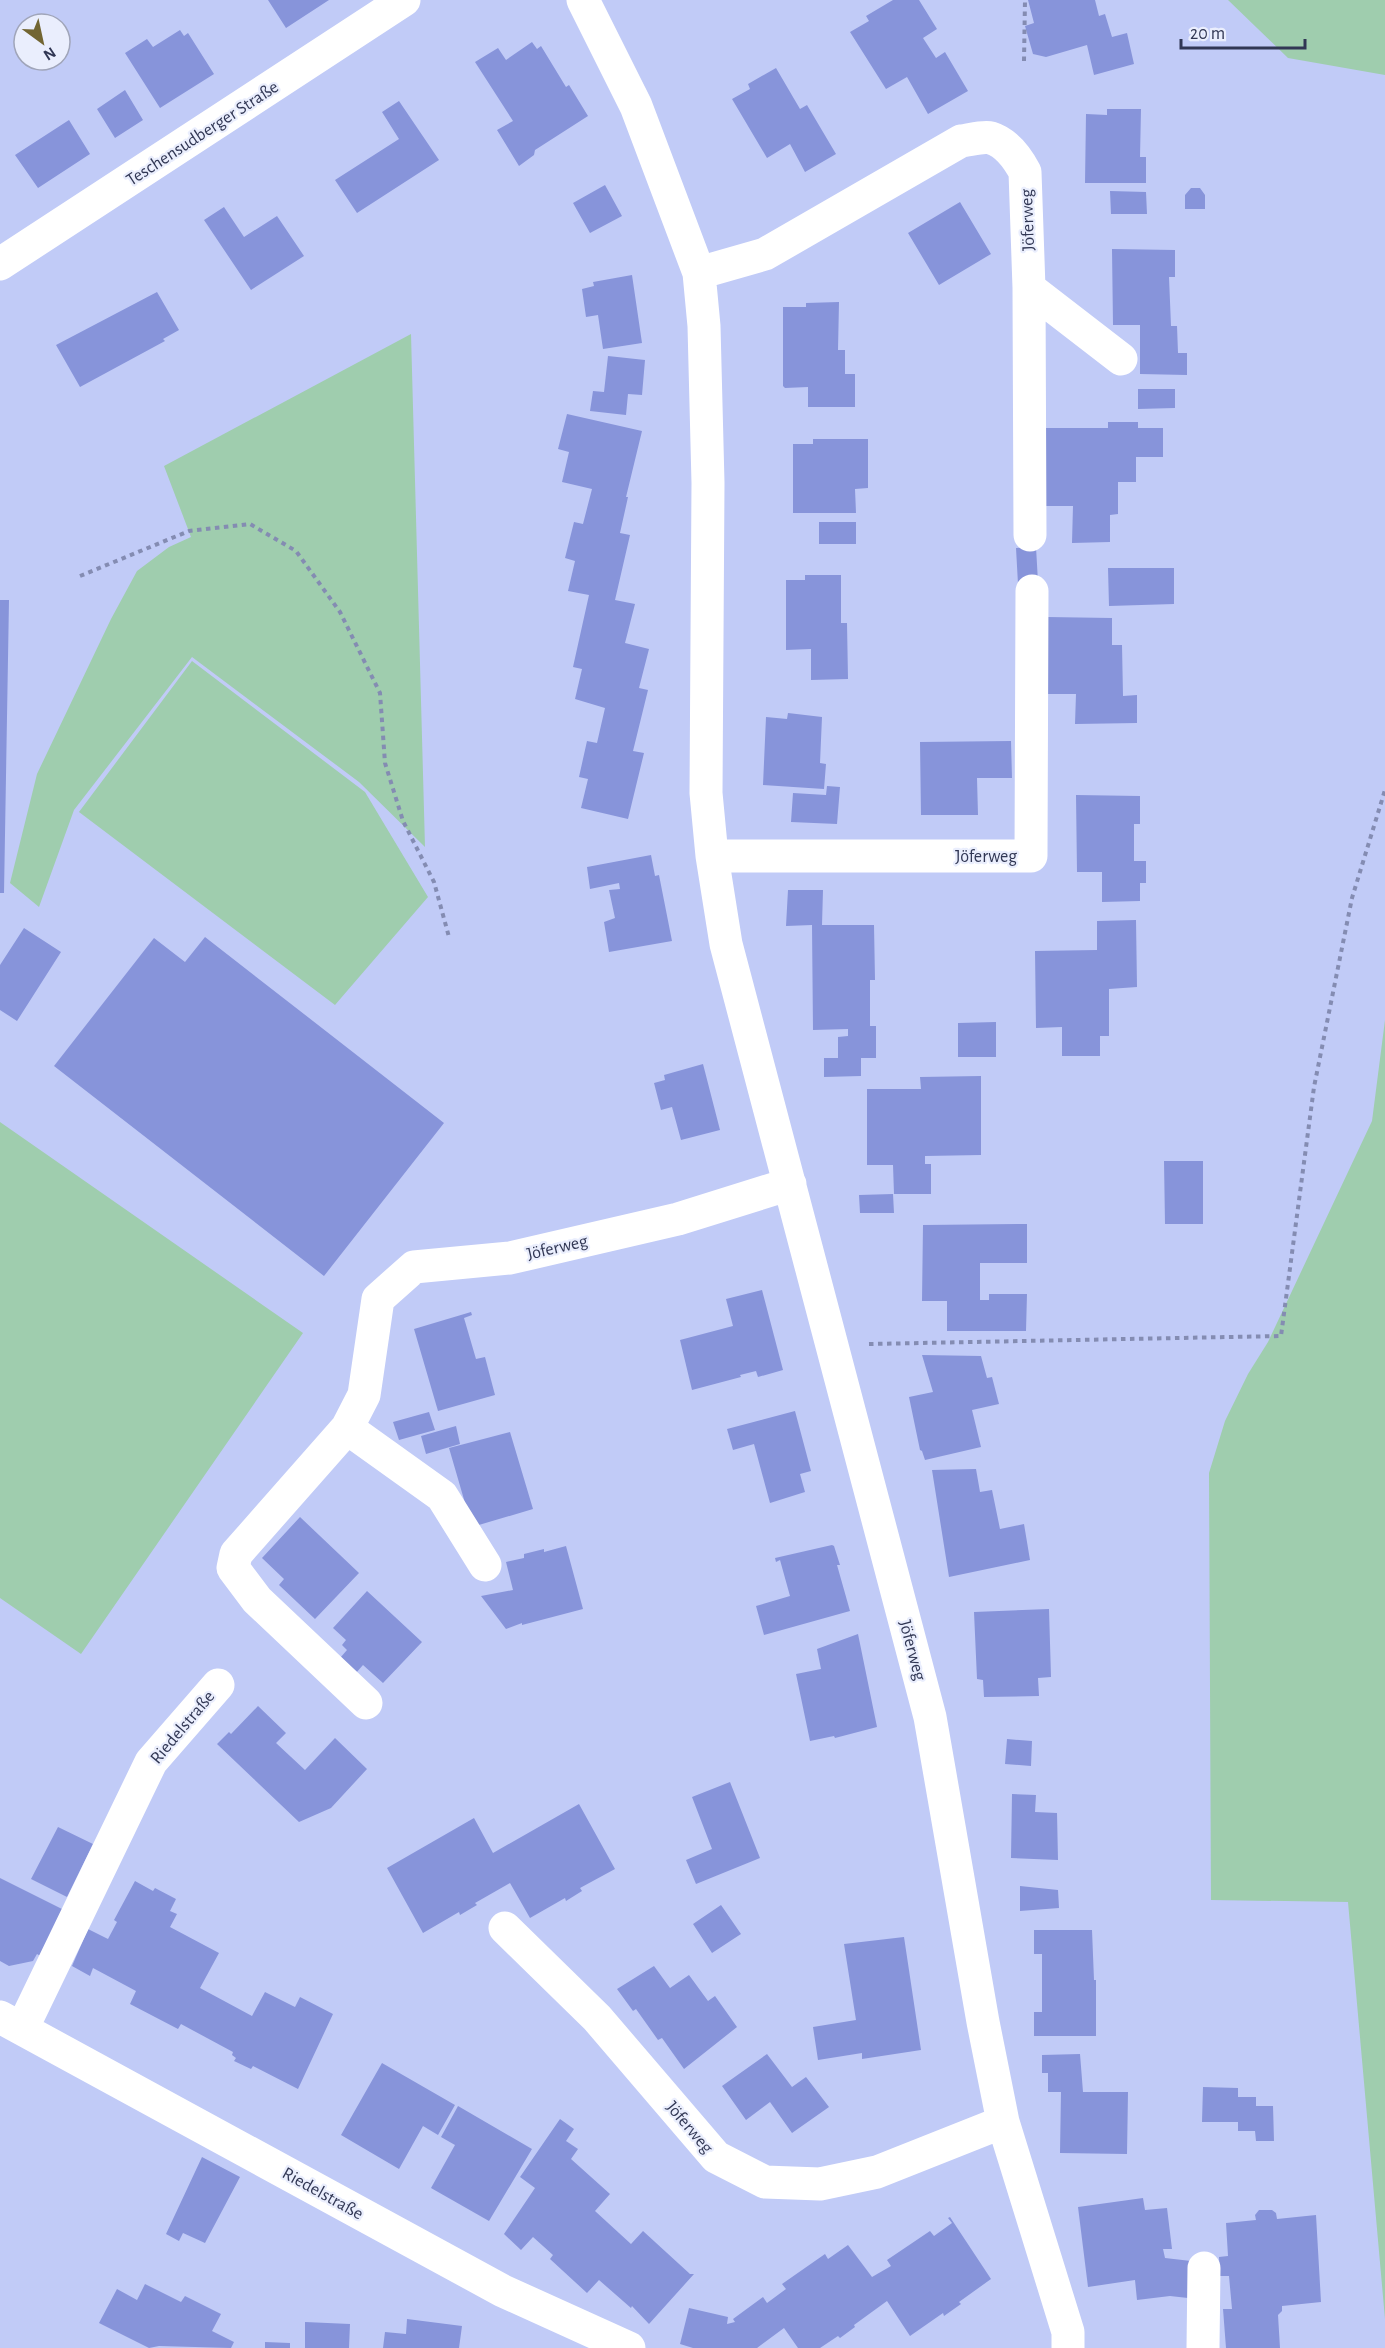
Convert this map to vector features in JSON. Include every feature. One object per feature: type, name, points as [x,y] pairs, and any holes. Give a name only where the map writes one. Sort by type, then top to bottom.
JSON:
[{"type":"street","name":"Teschensudberger Straße","points":[[0,264],[404,0]]},
{"type":"street","name":"Jöferweg","points":[[583,0],[636,106],[699,273],[704,326],[708,483],[705,793],[726,944],[930,1717],[983,2022],[1003,2122],[1068,2332],[1068,2348]]},
{"type":"street","name":"Jöferweg","points":[[699,273],[765,254],[961,141],[990,138],[1006,147],[1017,158],[1025,172],[1029,288],[1030,535]]},
{"type":"street","points":[[1029,288],[1121,359]]},
{"type":"street","name":"Jöferweg","points":[[712,856],[1032,856],[1032,591]]},
{"type":"street","name":"Jöferweg","points":[[366,1703],[257,1600],[233,1568],[236,1554],[346,1428],[364,1395],[378,1299],[414,1268],[510,1258],[678,1219],[790,1184]]},
{"type":"street","points":[[346,1428],[442,1496],[485,1565]]},
{"type":"street","name":"Riedelstraße","points":[[218,1685],[151,1762],[11,2023],[503,2291],[629,2348]]},
{"type":"street","name":"Jöferweg","points":[[505,1928],[597,2018],[716,2157],[765,2182],[820,2184],[877,2172],[1003,2122]]},
{"type":"street","points":[[1203,2348],[1204,2268]]},
{"type":"path","points":[[1024,0],[1024,61]]},
{"type":"path","points":[[80,576],[189,531],[250,524],[296,551],[340,612],[380,693],[385,763],[403,821],[434,882],[449,938]]},
{"type":"path","points":[[833,1344],[1281,1336],[1314,1087],[1352,897],[1385,790]]},
{"type":"green space","points":[[1228,0],[1385,0],[1385,75],[1288,58]]},
{"type":"green space","points":[[411,334],[425,847],[359,782],[192,657],[74,810],[39,907],[10,883],[37,774],[111,619],[137,571],[169,547],[191,537],[164,466]]},
{"type":"green space","points":[[192,661],[365,792],[428,897],[335,1005],[79,812]]},
{"type":"green space","points":[[1385,1020],[1385,2319],[1348,1902],[1211,1900],[1209,1473],[1225,1421],[1248,1374],[1268,1342],[1372,1121]]},
{"type":"green space","points":[[0,1122],[303,1333],[81,1654],[0,1598]]},
{"type":"building","points":[[268,0],[329,0],[286,28]]},
{"type":"building","points":[[893,0],[919,0],[937,29],[923,38],[936,58],[945,52],[968,91],[928,114],[907,77],[886,89],[850,32],[869,21],[866,16]]},
{"type":"building","points":[[1028,0],[1095,0],[1099,16],[1105,14],[1112,37],[1127,33],[1134,64],[1094,75],[1087,45],[1046,57],[1033,54],[1025,26],[1034,23]]},
{"type":"building","points":[[180,30],[184,36],[188,33],[214,74],[160,108],[125,53],[147,39],[153,47]]},
{"type":"building","points":[[532,42],[537,49],[541,46],[566,87],[569,85],[588,116],[535,150],[534,155],[519,166],[497,130],[513,121],[475,62],[498,48],[506,60]]},
{"type":"building","points":[[776,68],[800,109],[807,105],[836,154],[805,172],[790,144],[767,158],[732,99],[750,89],[748,84]]},
{"type":"building","points":[[125,90],[143,120],[115,138],[97,109]]},
{"type":"building","points":[[399,101],[439,160],[357,213],[335,180],[399,139],[382,112]]},
{"type":"building","points":[[1107,109],[1141,109],[1140,157],[1146,157],[1146,183],[1085,183],[1086,114],[1107,115]]},
{"type":"building","points":[[69,120],[90,154],[38,188],[15,155]]},
{"type":"building","points":[[605,185],[622,216],[590,233],[573,203]]},
{"type":"building","points":[[1191,188],[1200,188],[1205,195],[1205,209],[1185,209],[1185,195]]},
{"type":"building","points":[[1110,191],[1146,192],[1147,214],[1111,214]]},
{"type":"building","points":[[960,202],[991,254],[939,285],[908,233]]},
{"type":"building","points":[[224,207],[244,237],[277,216],[304,256],[251,290],[204,220]]},
{"type":"building","points":[[1112,249],[1175,250],[1175,277],[1169,277],[1171,326],[1177,326],[1178,353],[1187,353],[1187,375],[1140,374],[1140,325],[1113,325]]},
{"type":"building","points":[[632,275],[642,343],[603,349],[598,315],[586,317],[582,289],[594,286],[593,282]]},
{"type":"building","points":[[157,292],[179,330],[163,339],[165,341],[80,387],[56,345]]},
{"type":"building","points":[[839,302],[838,350],[845,350],[845,374],[855,374],[855,407],[808,407],[808,387],[785,388],[783,386],[783,307],[806,307],[806,303]]},
{"type":"building","points":[[608,356],[645,360],[642,395],[628,394],[626,415],[590,411],[593,391],[604,392]]},
{"type":"building","points":[[1138,389],[1175,389],[1175,408],[1138,409]]},
{"type":"building","points":[[567,414],[642,431],[620,533],[630,535],[615,600],[635,604],[625,643],[649,649],[639,688],[648,690],[633,751],[644,753],[628,819],[581,808],[588,779],[579,777],[587,741],[597,743],[605,708],[575,699],[582,669],[573,667],[589,595],[568,591],[575,561],[565,558],[574,522],[583,524],[592,489],[562,482],[569,452],[558,449]]},
{"type":"building","points":[[1108,422],[1138,422],[1138,428],[1163,428],[1163,457],[1136,457],[1136,482],[1118,482],[1118,514],[1110,515],[1110,542],[1072,543],[1073,506],[1045,506],[1045,428],[1108,428]]},
{"type":"building","points":[[813,439],[868,439],[868,488],[855,489],[856,513],[793,513],[793,444],[813,444]]},
{"type":"building","points":[[819,522],[856,522],[856,544],[819,544]]},
{"type":"building","points":[[1036,547],[1038,582],[1018,584],[1016,548]]},
{"type":"building","points":[[1108,568],[1174,568],[1174,604],[1109,606]]},
{"type":"building","points":[[805,575],[841,575],[841,623],[847,623],[848,679],[811,680],[811,649],[786,650],[786,580],[805,580]]},
{"type":"building","points":[[0,600],[9,600],[4,893],[0,893]]},
{"type":"building","points":[[1047,617],[1112,618],[1112,645],[1122,645],[1123,696],[1137,695],[1137,723],[1075,724],[1076,694],[1048,694]]},
{"type":"building","points":[[788,713],[822,717],[820,763],[826,764],[824,789],[763,785],[766,717],[787,719]]},
{"type":"building","points":[[1011,741],[1012,778],[977,778],[978,815],[921,815],[920,742]]},
{"type":"building","points":[[827,786],[840,787],[837,824],[791,822],[793,793],[826,795]]},
{"type":"building","points":[[1076,795],[1140,796],[1140,824],[1134,824],[1134,861],[1146,861],[1146,883],[1140,883],[1140,901],[1102,902],[1102,872],[1077,872]]},
{"type":"building","points":[[651,855],[655,876],[659,875],[672,941],[609,952],[604,922],[615,918],[609,890],[620,889],[619,883],[590,889],[587,867]]},
{"type":"building","points":[[788,890],[823,890],[822,925],[874,925],[875,980],[870,980],[870,1026],[876,1026],[876,1058],[861,1058],[861,1076],[824,1077],[824,1058],[838,1058],[838,1037],[848,1036],[848,1029],[813,1030],[812,925],[786,926]]},
{"type":"building","points":[[1136,920],[1137,987],[1109,989],[1109,1036],[1100,1036],[1100,1056],[1062,1056],[1062,1027],[1036,1028],[1035,951],[1097,950],[1097,921]]},
{"type":"building","points":[[24,928],[61,952],[17,1021],[0,1010],[0,965]]},
{"type":"building","points":[[205,937],[444,1123],[324,1276],[54,1066],[154,938],[185,962]]},
{"type":"building","points":[[996,1022],[996,1057],[958,1057],[958,1023]]},
{"type":"building","points":[[703,1064],[720,1130],[681,1140],[672,1107],[661,1110],[654,1083],[665,1080],[664,1075]]},
{"type":"building","points":[[981,1076],[981,1155],[925,1156],[925,1164],[931,1164],[931,1194],[894,1194],[893,1165],[867,1165],[867,1089],[921,1089],[920,1077]]},
{"type":"building","points":[[1164,1161],[1203,1161],[1203,1224],[1165,1224]]},
{"type":"building","points":[[893,1194],[894,1213],[860,1213],[859,1195]]},
{"type":"building","points":[[1027,1224],[1027,1263],[980,1263],[980,1300],[989,1300],[989,1294],[1027,1294],[1026,1331],[947,1331],[947,1301],[922,1301],[923,1225]]},
{"type":"building","points":[[762,1290],[783,1370],[758,1377],[756,1371],[692,1390],[680,1340],[733,1326],[726,1299]]},
{"type":"building","points":[[471,1312],[472,1315],[464,1318],[476,1359],[485,1357],[495,1395],[438,1411],[414,1329]]},
{"type":"building","points":[[922,1355],[981,1356],[987,1378],[992,1377],[999,1404],[972,1410],[981,1447],[925,1460],[920,1450],[909,1397],[933,1392]]},
{"type":"building","points":[[795,1411],[811,1471],[800,1474],[805,1492],[770,1503],[754,1444],[733,1450],[727,1429]]},
{"type":"building","points":[[429,1412],[435,1430],[399,1440],[393,1422]]},
{"type":"building","points":[[456,1426],[460,1444],[426,1454],[421,1436]]},
{"type":"building","points":[[510,1432],[533,1509],[472,1527],[449,1448]]},
{"type":"building","points":[[976,1469],[980,1492],[992,1490],[1000,1529],[1024,1524],[1030,1560],[949,1577],[932,1470]]},
{"type":"building","points":[[300,1517],[359,1573],[315,1619],[279,1585],[284,1579],[262,1558]]},
{"type":"building","points":[[832,1545],[840,1565],[837,1565],[850,1611],[764,1635],[756,1606],[790,1596],[780,1560],[776,1562],[775,1558]]},
{"type":"building","points":[[566,1546],[583,1609],[506,1629],[481,1596],[513,1590],[506,1562],[524,1558],[524,1554]]},
{"type":"building","points":[[367,1591],[422,1642],[383,1683],[363,1665],[356,1673],[340,1658],[347,1650],[342,1645],[346,1640],[333,1628]]},
{"type":"building","points":[[1049,1609],[1051,1677],[1038,1678],[1039,1696],[984,1697],[983,1680],[977,1679],[974,1612]]},
{"type":"building","points":[[858,1634],[877,1727],[835,1738],[834,1736],[810,1741],[796,1674],[821,1669],[817,1649]]},
{"type":"building","points":[[258,1706],[286,1733],[276,1743],[305,1770],[335,1738],[367,1769],[331,1808],[299,1822],[217,1744],[229,1732],[231,1734]]},
{"type":"building","points":[[1007,1739],[1032,1741],[1031,1766],[1005,1764]]},
{"type":"building","points":[[730,1782],[760,1858],[696,1884],[686,1860],[712,1849],[692,1797]]},
{"type":"building","points":[[1012,1794],[1036,1795],[1035,1812],[1057,1813],[1058,1860],[1011,1858]]},
{"type":"building","points":[[579,1804],[615,1869],[580,1888],[582,1891],[566,1901],[565,1898],[530,1918],[510,1883],[475,1903],[477,1905],[460,1915],[459,1912],[423,1933],[387,1868],[474,1818],[493,1853]]},
{"type":"building","points":[[58,1827],[93,1844],[67,1897],[31,1879]]},
{"type":"building","points":[[0,1878],[68,1912],[44,1958],[37,1954],[33,1961],[9,1966],[0,1961]]},
{"type":"building","points":[[135,1881],[153,1891],[155,1888],[176,1899],[170,1911],[177,1914],[170,1927],[219,1953],[200,1988],[252,2016],[265,1992],[295,2007],[300,1997],[333,2014],[298,2089],[253,2066],[251,2069],[234,2061],[236,2058],[232,2055],[233,2052],[181,2024],[178,2029],[130,2004],[136,1991],[93,1968],[90,1976],[72,1966],[88,1929],[108,1939],[117,1922],[114,1920]]},
{"type":"building","points":[[1020,1886],[1058,1890],[1059,1908],[1020,1911]]},
{"type":"building","points":[[721,1905],[741,1934],[712,1953],[693,1924]]},
{"type":"building","points":[[1034,1930],[1092,1930],[1094,1980],[1096,1980],[1096,2036],[1034,2036],[1034,2012],[1042,2012],[1042,1954],[1034,1954]]},
{"type":"building","points":[[904,1937],[921,2050],[862,2059],[862,2053],[818,2060],[813,2027],[856,2020],[844,1944]]},
{"type":"building","points":[[654,1966],[670,1988],[689,1975],[708,2001],[715,1996],[737,2027],[684,2069],[662,2038],[658,2040],[636,2009],[633,2011],[617,1989]]},
{"type":"building","points":[[767,2054],[792,2087],[806,2077],[829,2107],[792,2133],[770,2102],[746,2120],[722,2086]]},
{"type":"building","points":[[1080,2054],[1083,2092],[1128,2092],[1127,2154],[1060,2153],[1061,2092],[1048,2092],[1048,2073],[1042,2073],[1042,2055]]},
{"type":"building","points":[[382,2063],[455,2105],[438,2135],[423,2126],[399,2169],[341,2135]]},
{"type":"building","points":[[1203,2087],[1238,2088],[1238,2097],[1256,2097],[1256,2106],[1273,2106],[1274,2141],[1256,2141],[1255,2131],[1238,2131],[1238,2122],[1202,2122]]},
{"type":"building","points":[[458,2106],[532,2149],[489,2221],[431,2188],[455,2145],[441,2137]]},
{"type":"building","points":[[560,2119],[574,2129],[566,2141],[578,2149],[571,2159],[610,2194],[595,2211],[631,2244],[643,2231],[690,2274],[694,2274],[649,2324],[632,2306],[631,2308],[599,2280],[587,2293],[550,2259],[553,2255],[533,2237],[521,2250],[504,2234],[535,2188],[520,2177]]},
{"type":"building","points":[[202,2157],[240,2177],[205,2243],[183,2233],[179,2241],[166,2234]]},
{"type":"building","points":[[1143,2198],[1145,2210],[1167,2208],[1172,2249],[1163,2249],[1165,2258],[1191,2261],[1188,2298],[1170,2296],[1137,2300],[1135,2280],[1088,2287],[1078,2207]]},
{"type":"building","points":[[1259,2210],[1272,2210],[1276,2213],[1277,2219],[1316,2215],[1321,2302],[1282,2306],[1282,2311],[1278,2315],[1280,2348],[1226,2348],[1223,2309],[1232,2309],[1229,2276],[1220,2276],[1219,2257],[1228,2256],[1226,2223],[1256,2220],[1255,2215]]},
{"type":"building","points":[[950,2217],[991,2279],[944,2316],[943,2313],[910,2336],[887,2301],[840,2338],[838,2336],[820,2348],[798,2348],[784,2328],[757,2348],[693,2348],[680,2344],[689,2308],[728,2317],[727,2324],[735,2322],[733,2319],[763,2297],[767,2303],[786,2289],[782,2284],[825,2254],[828,2259],[848,2245],[872,2277],[891,2266],[887,2260],[930,2231],[934,2236],[952,2223],[948,2218]]},
{"type":"building","points":[[145,2284],[181,2302],[185,2296],[221,2314],[212,2331],[234,2342],[231,2348],[159,2346],[149,2348],[99,2323],[117,2289],[137,2300]]},
{"type":"building","points":[[407,2319],[462,2326],[459,2348],[383,2348],[385,2332],[406,2334]]},
{"type":"building","points":[[305,2322],[350,2324],[349,2348],[305,2348]]},
{"type":"building","points":[[265,2342],[290,2343],[290,2348],[265,2348]]}]
